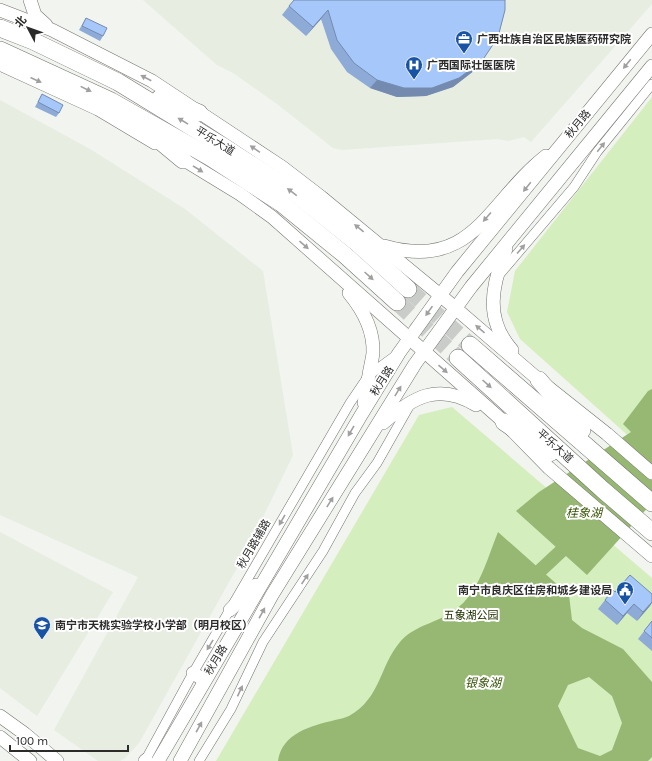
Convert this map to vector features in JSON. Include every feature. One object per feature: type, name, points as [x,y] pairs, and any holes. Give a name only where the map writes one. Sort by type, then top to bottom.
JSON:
[{"type":"highway","name":"平乐大道","points":[[0,28],[33,41],[118,82],[222,145],[291,190],[356,242],[402,295],[345,255],[281,203],[210,157],[111,101],[0,50]]},
{"type":"highway","points":[[118,82],[199,113]]},
{"type":"highway","points":[[111,101],[183,160]]},
{"type":"highway","name":"平乐大道","points":[[470,345],[652,503]]},
{"type":"highway","name":"平乐大道","points":[[458,358],[652,532]]},
{"type":"highway","points":[[539,380],[617,472]]},
{"type":"highway","points":[[504,422],[604,490]]},
{"type":"main road","points":[[30,0],[35,15],[52,30]]},
{"type":"main road","points":[[0,10],[52,30],[152,81],[282,168],[379,244],[539,380],[607,434],[652,473]]},
{"type":"main road","name":"秋月路","points":[[148,761],[204,680],[399,353],[457,272],[652,34]]},
{"type":"main road","points":[[0,64],[98,108],[240,194],[329,266],[423,352],[504,422],[549,468],[652,556]]},
{"type":"main road","name":"秋月路","points":[[180,761],[272,596],[423,352],[511,238],[652,66]]},
{"type":"main road","points":[[379,244],[402,251],[415,252],[442,249],[457,244],[474,232],[530,168],[564,141]]},
{"type":"main road","points":[[511,238],[496,279],[493,311],[496,325],[504,341],[539,380]]},
{"type":"main road","points":[[329,266],[359,306],[372,337],[373,353],[368,375],[368,389],[360,417]]},
{"type":"main road","points":[[374,431],[412,401],[437,394],[462,397],[504,422]]},
{"type":"main road","points":[[230,610],[271,569]]},
{"type":"main road","points":[[193,673],[204,680]]},
{"type":"main road","points":[[0,716],[25,734],[56,761]]},
{"type":"main road","points":[[0,737],[30,761]]},
{"type":"street","points":[[496,279],[574,187],[597,152],[652,84]]},
{"type":"street","name":"秋月路辅路","points":[[148,761],[193,673],[322,449],[368,375],[399,353]]},
{"type":"street","points":[[199,761],[231,709],[263,642],[323,551],[355,493],[377,462],[412,401]]},
{"type":"shaded area","name":"广西国际壮医医院","points":[[143,0],[652,0],[652,4],[531,142],[524,137],[508,141],[497,139],[342,150],[333,148],[277,104],[233,73],[217,65]]},
{"type":"shaded area","points":[[0,100],[90,149],[185,209],[263,271],[293,455],[247,550],[139,743],[125,758],[120,761],[98,761],[54,730],[138,577],[0,515]]},
{"type":"shaded area","name":"南宁市天桃实验学校小学部（明月校区）","points":[[0,532],[113,592],[37,716],[0,688]]},
{"type":"green space","points":[[652,97],[652,457],[520,339],[507,312],[515,271]]},
{"type":"green space","name":"五象湖公园","points":[[452,407],[652,578],[652,761],[216,761],[419,415]]},
{"type":"water","name":"桂象湖","points":[[652,389],[652,503],[587,575],[516,511],[539,492],[631,432],[623,424],[648,391]]},
{"type":"water","name":"银象湖","points":[[498,532],[569,595],[572,620],[582,628],[623,649],[652,682],[652,757],[648,761],[278,761],[281,751],[291,737],[307,728],[347,717],[360,709],[374,691],[393,652],[400,642],[412,632],[441,618],[455,610],[463,603],[476,585],[481,575]],"holes":[[[589,677],[612,696],[622,723],[612,750],[600,756],[578,748],[558,706],[568,685]]]},
{"type":"building","points":[[294,0],[505,0],[505,10],[498,37],[482,61],[459,78],[432,88],[404,88],[377,80],[354,63],[337,40],[328,10],[313,27],[289,6]]},
{"type":"building","points":[[86,18],[107,28],[103,36],[82,26]]},
{"type":"building","points":[[42,94],[63,105],[59,113],[38,102]]},
{"type":"building","points":[[630,575],[652,594],[652,602],[643,612],[634,604],[623,616],[605,600],[613,590],[615,592]]},
{"type":"building","points":[[652,621],[652,638],[644,631]]},
{"type":"waterway","points":[[528,582],[574,539]]},
{"type":"tunnel","points":[[408,289],[470,345]]},
{"type":"tunnel","points":[[397,302],[458,358]]},
{"type":"place","name":"广西壮族自治区民族医药研究院","points":[[464,54]]},
{"type":"place","name":"广西国际壮医医院","points":[[414,80]]},
{"type":"place","name":"南宁市良庆区住房和城乡建设局","points":[[625,605]]},
{"type":"place","name":"南宁市天桃实验学校小学部（明月校区）","points":[[42,640]]}]
